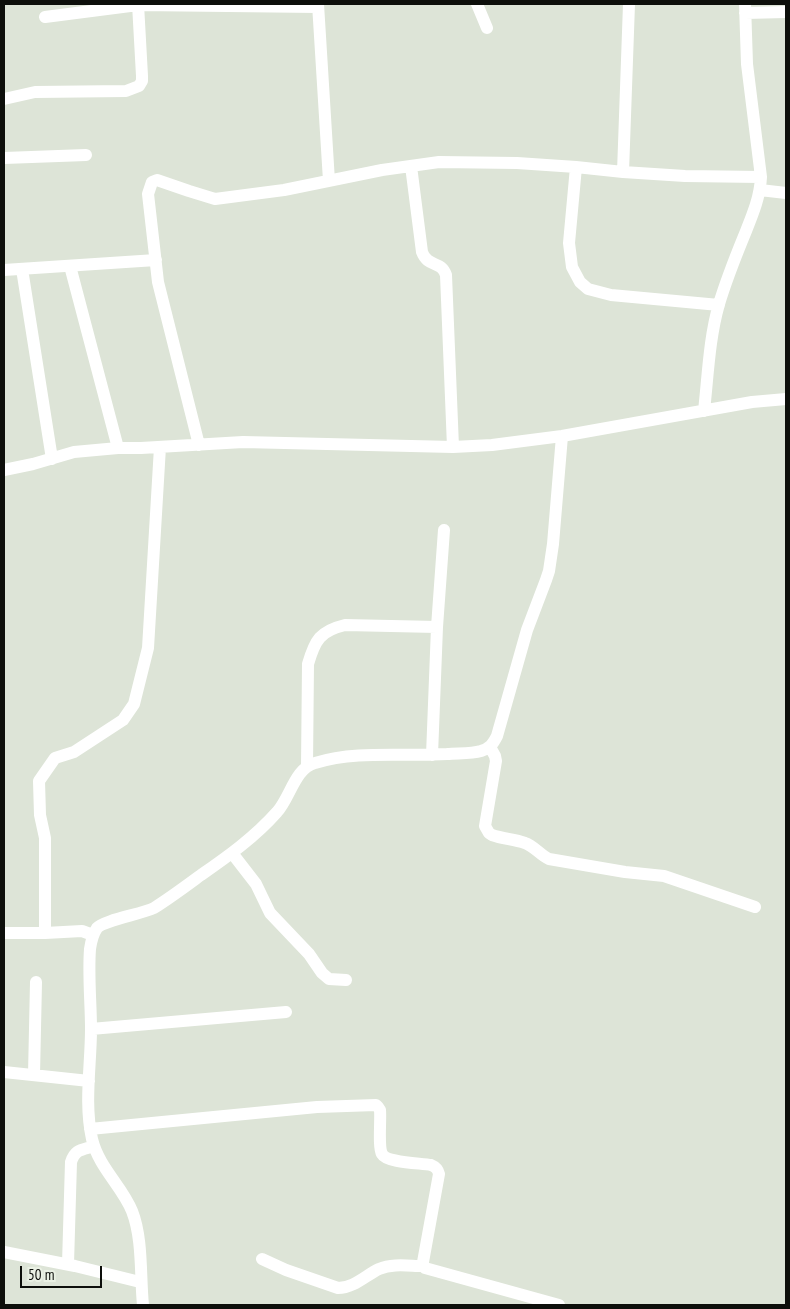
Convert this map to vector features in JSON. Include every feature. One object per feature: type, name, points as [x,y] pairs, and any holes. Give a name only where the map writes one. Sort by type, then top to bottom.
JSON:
[{"type":"street","points":[[4,100],[17,95],[35,92],[126,91],[139,86],[142,76],[138,4]]},
{"type":"street","points":[[45,17],[138,4],[318,6],[329,181]]},
{"type":"street","points":[[477,4],[487,28]]},
{"type":"street","points":[[622,172],[629,4]]},
{"type":"street","points":[[704,411],[713,329],[719,305],[757,202],[761,183],[748,64],[745,8],[786,12]]},
{"type":"street","points":[[4,158],[86,155]]},
{"type":"street","points":[[199,445],[158,282],[148,194],[152,182],[158,180],[215,199],[284,190],[439,162],[517,162],[761,183],[786,193]]},
{"type":"street","points":[[410,166],[422,252],[427,260],[441,266],[446,275],[454,447]]},
{"type":"street","points":[[576,167],[569,242],[572,266],[580,282],[588,289],[611,295],[719,305]]},
{"type":"street","points":[[4,270],[156,260]]},
{"type":"street","points":[[70,266],[118,448]]},
{"type":"street","points":[[22,269],[52,459]]},
{"type":"street","points":[[4,470],[74,452],[118,448],[242,442],[454,447],[492,445],[562,436],[752,402],[786,399]]},
{"type":"street","points":[[143,1305],[138,1239],[132,1210],[101,1162],[94,1146],[90,1129],[90,949],[93,935],[98,928],[107,922],[154,908],[232,853],[278,812],[299,773],[307,766],[324,760],[357,755],[432,755],[475,752],[490,747],[494,743],[527,630],[549,571],[562,436]]},
{"type":"street","points":[[45,933],[45,838],[40,815],[39,781],[55,758],[74,752],[123,720],[134,704],[148,648],[160,447]]},
{"type":"street","points":[[432,755],[436,627],[444,530]]},
{"type":"street","points":[[307,766],[308,664],[313,648],[321,636],[331,628],[345,624],[436,627]]},
{"type":"street","points":[[490,747],[496,761],[485,826],[492,835],[524,843],[547,858],[625,872],[664,876],[755,907]]},
{"type":"street","points":[[232,853],[256,884],[270,913],[309,954],[325,977],[346,980]]},
{"type":"street","points":[[4,932],[45,933],[82,931],[93,935]]},
{"type":"street","points":[[34,1075],[36,982]]},
{"type":"street","points":[[91,1029],[286,1012]]},
{"type":"street","points":[[4,1072],[89,1080]]},
{"type":"street","points":[[90,1129],[317,1107],[378,1106],[380,1110],[380,1149],[382,1154],[390,1160],[435,1166],[439,1174],[423,1266]]},
{"type":"street","points":[[68,1264],[71,1162],[78,1151],[94,1146]]},
{"type":"street","points":[[4,1252],[68,1264],[140,1282]]},
{"type":"street","points":[[262,1259],[286,1270],[338,1288],[351,1285],[379,1269],[389,1266],[423,1266],[428,1270],[559,1305]]}]
